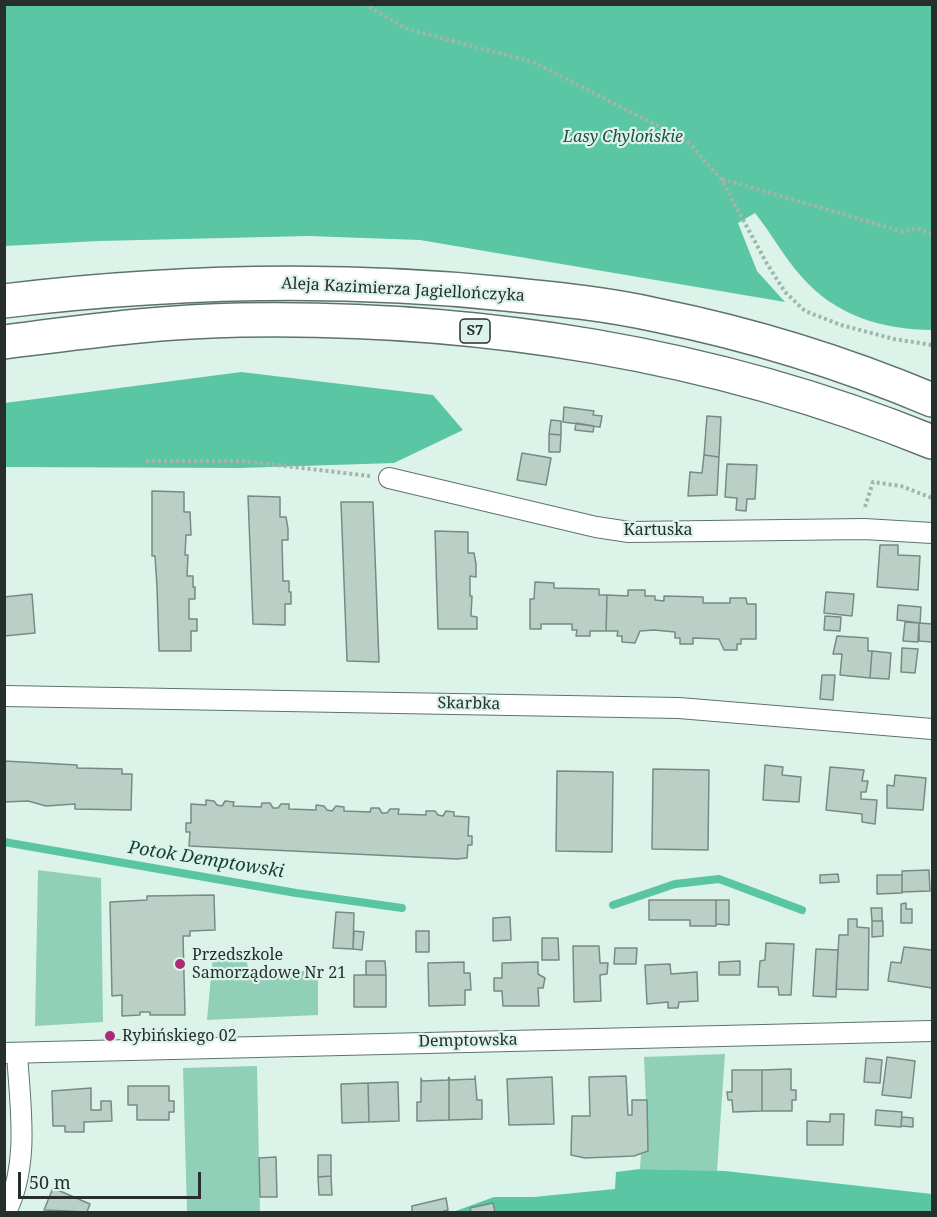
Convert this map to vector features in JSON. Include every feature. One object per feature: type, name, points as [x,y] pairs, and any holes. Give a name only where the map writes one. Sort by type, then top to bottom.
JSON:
[{"type":"highway","name":"Aleja Kazimierza Jagiellończyka","points":[[4,301],[91,291],[282,282],[465,290],[550,298],[655,314],[748,338],[846,367],[933,400]]},
{"type":"highway","name":"Aleja Kazimierza Jagiellończyka","points":[[4,342],[148,325],[239,320],[388,322],[552,339],[723,372],[801,395],[933,442]]},
{"type":"street","name":"Kartuska","points":[[388,478],[596,527],[629,532],[864,529],[933,534]]},
{"type":"street","name":"Skarbka","points":[[4,696],[679,708],[933,729]]},
{"type":"street","name":"Demptowska","points":[[11,1053],[933,1031]]},
{"type":"street","points":[[6,1212],[20,1166],[22,1137],[11,1053]]},
{"type":"path","points":[[364,4],[407,29],[533,62],[615,102],[687,141],[721,179],[785,292],[805,310],[841,325],[894,339],[933,345]]},
{"type":"path","points":[[721,179],[904,232],[916,228],[933,234]]},
{"type":"path","points":[[146,461],[242,461],[388,478]]},
{"type":"path","points":[[864,529],[865,499],[873,482],[901,486],[933,498]]},
{"type":"green space","name":"Lasy Chylońskie","points":[[5,4],[932,5],[932,330],[878,323],[861,318],[828,301],[814,290],[795,269],[755,213],[738,223],[757,271],[785,302],[420,240],[308,236],[99,241],[5,246]]},
{"type":"green space","points":[[241,372],[433,395],[463,430],[394,463],[240,468],[5,467],[5,403]]},
{"type":"green space","points":[[38,870],[101,878],[103,1022],[35,1026]]},
{"type":"green space","points":[[213,955],[246,959],[249,971],[318,971],[318,1015],[207,1020]]},
{"type":"green space","points":[[725,1054],[717,1171],[640,1169],[641,1153],[648,1151],[644,1057]]},
{"type":"green space","points":[[257,1066],[260,1212],[187,1212],[183,1068]]},
{"type":"green space","points":[[640,1169],[725,1171],[932,1194],[932,1212],[453,1212],[494,1197],[534,1197],[615,1189],[616,1172]]},
{"type":"building","points":[[564,407],[594,411],[593,415],[602,416],[600,427],[563,422]]},
{"type":"building","points":[[707,416],[721,417],[719,457],[704,455]]},
{"type":"building","points":[[551,420],[561,421],[561,435],[549,434]]},
{"type":"building","points":[[576,423],[594,426],[593,432],[575,430]]},
{"type":"building","points":[[549,434],[561,435],[560,452],[549,452]]},
{"type":"building","points":[[522,453],[551,458],[546,485],[517,480]]},
{"type":"building","points":[[704,455],[719,457],[717,495],[688,496],[690,472],[702,473]]},
{"type":"building","points":[[727,464],[757,465],[755,499],[747,499],[746,511],[736,510],[737,498],[725,497]]},
{"type":"building","points":[[152,491],[184,492],[184,512],[190,512],[191,535],[186,535],[185,555],[188,555],[187,576],[193,576],[195,599],[189,599],[189,619],[197,619],[197,631],[191,631],[191,651],[159,651],[155,556],[152,556]]},
{"type":"building","points":[[248,496],[280,497],[280,517],[286,517],[288,540],[282,540],[283,581],[289,581],[291,604],[285,604],[285,625],[253,624]]},
{"type":"building","points":[[341,502],[373,502],[379,662],[347,661]]},
{"type":"building","points":[[435,531],[468,532],[468,553],[474,553],[476,564],[476,577],[470,576],[470,596],[472,596],[471,616],[477,617],[477,629],[438,629]]},
{"type":"building","points":[[880,545],[898,545],[898,555],[920,556],[918,590],[877,587]]},
{"type":"building","points":[[535,582],[554,583],[554,588],[599,589],[599,595],[607,595],[606,631],[590,631],[590,636],[576,636],[577,630],[572,630],[572,624],[541,624],[541,629],[530,629],[530,599],[534,599]]},
{"type":"building","points":[[628,590],[645,590],[645,596],[655,596],[655,600],[664,601],[664,596],[703,597],[703,603],[730,603],[730,598],[746,598],[747,604],[756,604],[756,639],[741,639],[741,644],[737,644],[737,650],[724,650],[719,639],[693,638],[693,644],[680,644],[680,638],[675,638],[675,632],[654,630],[640,631],[635,643],[622,642],[622,636],[617,636],[618,631],[606,631],[607,595],[628,596]]},
{"type":"building","points":[[826,592],[854,594],[852,616],[824,613]]},
{"type":"building","points":[[32,594],[35,633],[4,636],[4,597]]},
{"type":"building","points":[[898,605],[921,607],[920,623],[897,620]]},
{"type":"building","points":[[825,616],[841,617],[840,631],[824,630]]},
{"type":"building","points":[[905,622],[919,623],[918,642],[903,641]]},
{"type":"building","points":[[919,623],[932,624],[932,642],[919,641]]},
{"type":"building","points":[[837,636],[868,638],[868,651],[872,651],[870,678],[840,675],[842,654],[833,654]]},
{"type":"building","points":[[902,648],[918,649],[915,673],[901,672]]},
{"type":"building","points":[[872,651],[891,653],[889,679],[870,678]]},
{"type":"building","points":[[822,675],[835,675],[833,700],[820,699]]},
{"type":"building","points":[[4,761],[77,765],[77,768],[122,769],[122,774],[132,774],[131,810],[75,809],[75,804],[46,806],[28,801],[4,802]]},
{"type":"building","points":[[765,765],[783,767],[782,775],[801,777],[799,802],[763,800]]},
{"type":"building","points":[[830,767],[864,770],[862,781],[868,781],[866,792],[861,792],[861,799],[877,800],[875,824],[862,822],[862,814],[826,810]]},
{"type":"building","points":[[653,769],[709,770],[708,850],[652,849]]},
{"type":"building","points":[[557,771],[613,772],[612,852],[556,851]]},
{"type":"building","points":[[895,775],[926,778],[923,810],[887,808],[887,785],[894,786]]},
{"type":"building","points":[[206,800],[214,801],[217,805],[222,806],[225,801],[234,802],[233,806],[261,807],[262,803],[270,803],[273,808],[278,808],[281,804],[289,804],[289,809],[316,810],[316,805],[324,806],[327,810],[332,811],[336,806],[344,807],[344,811],[370,812],[371,808],[379,808],[382,813],[387,813],[390,809],[399,809],[398,814],[426,815],[426,811],[435,811],[438,815],[443,816],[446,811],[454,812],[454,816],[469,817],[468,836],[472,836],[472,845],[468,845],[467,858],[457,859],[189,846],[190,832],[186,832],[186,823],[191,823],[191,804],[206,805]]},
{"type":"building","points":[[929,870],[930,891],[902,892],[902,871]]},
{"type":"building","points":[[838,874],[839,882],[820,883],[820,875]]},
{"type":"building","points":[[877,875],[902,875],[902,893],[877,894]]},
{"type":"building","points":[[214,895],[215,930],[190,931],[190,936],[183,936],[185,1015],[150,1015],[150,1012],[140,1012],[140,1015],[122,1016],[122,995],[112,996],[110,902],[147,900],[147,896]]},
{"type":"building","points":[[649,900],[716,900],[716,926],[690,926],[690,920],[649,920]]},
{"type":"building","points":[[716,900],[729,900],[729,925],[716,924]]},
{"type":"building","points":[[906,903],[906,909],[912,909],[912,923],[901,923],[901,904]]},
{"type":"building","points":[[871,908],[882,908],[882,921],[872,921]]},
{"type":"building","points":[[336,912],[354,913],[353,949],[333,948]]},
{"type":"building","points":[[510,917],[511,940],[493,941],[493,918]]},
{"type":"building","points":[[848,919],[857,919],[857,927],[869,928],[868,990],[836,989],[839,935],[848,935]]},
{"type":"building","points":[[872,921],[883,921],[883,936],[872,937]]},
{"type":"building","points":[[354,931],[364,932],[362,950],[353,949]]},
{"type":"building","points":[[416,931],[429,931],[429,952],[416,952]]},
{"type":"building","points":[[542,938],[558,938],[559,960],[542,960]]},
{"type":"building","points":[[766,943],[794,944],[791,995],[779,995],[778,987],[758,987],[760,961],[765,960]]},
{"type":"building","points":[[573,946],[599,946],[600,963],[608,963],[607,974],[600,975],[601,1001],[574,1002]]},
{"type":"building","points":[[904,947],[932,950],[932,988],[888,981],[891,962],[901,963]]},
{"type":"building","points":[[615,948],[637,948],[636,964],[614,964]]},
{"type":"building","points":[[816,949],[838,950],[836,997],[813,996]]},
{"type":"building","points":[[366,961],[385,961],[386,975],[366,975]]},
{"type":"building","points":[[740,961],[740,975],[719,975],[719,962]]},
{"type":"building","points":[[464,962],[464,973],[470,973],[471,990],[465,990],[465,1005],[429,1006],[428,963]]},
{"type":"building","points":[[538,962],[538,974],[545,978],[543,988],[538,988],[539,1006],[503,1006],[502,991],[494,991],[494,978],[502,978],[502,963]]},
{"type":"building","points":[[670,964],[671,974],[697,972],[698,1001],[679,1002],[678,1008],[668,1008],[668,1002],[647,1004],[645,965]]},
{"type":"building","points":[[354,975],[386,975],[386,1007],[354,1007]]},
{"type":"building","points":[[887,1057],[915,1061],[911,1098],[882,1095]]},
{"type":"building","points":[[866,1058],[882,1060],[880,1083],[864,1082]]},
{"type":"building","points":[[791,1069],[791,1090],[796,1090],[796,1100],[792,1100],[792,1111],[762,1111],[762,1070]]},
{"type":"building","points":[[732,1070],[762,1070],[762,1111],[733,1112],[732,1100],[728,1100],[727,1092],[732,1092]]},
{"type":"building","points":[[475,1076],[477,1100],[482,1100],[482,1119],[449,1120],[449,1077],[450,1080],[475,1079]]},
{"type":"building","points":[[626,1076],[628,1115],[632,1115],[632,1100],[647,1100],[648,1151],[634,1156],[585,1158],[571,1155],[572,1116],[590,1116],[589,1077]]},
{"type":"building","points":[[449,1077],[449,1120],[417,1121],[417,1102],[421,1102],[421,1078],[422,1081],[448,1080]]},
{"type":"building","points":[[552,1077],[554,1124],[509,1125],[507,1079]]},
{"type":"building","points":[[398,1082],[399,1121],[369,1122],[368,1083]]},
{"type":"building","points":[[368,1083],[369,1122],[342,1123],[341,1084]]},
{"type":"building","points":[[128,1086],[169,1086],[169,1101],[174,1101],[174,1112],[169,1112],[169,1120],[137,1120],[137,1105],[128,1105]]},
{"type":"building","points":[[91,1088],[91,1110],[101,1110],[101,1101],[111,1101],[112,1121],[84,1122],[84,1132],[65,1132],[65,1126],[53,1126],[52,1091]]},
{"type":"building","points":[[876,1110],[902,1112],[901,1127],[875,1125]]},
{"type":"building","points":[[830,1114],[844,1114],[843,1145],[807,1145],[807,1121],[830,1122]]},
{"type":"building","points":[[902,1117],[913,1118],[913,1127],[901,1126]]},
{"type":"building","points":[[318,1155],[331,1155],[331,1176],[318,1177]]},
{"type":"building","points":[[276,1157],[277,1197],[260,1197],[259,1158]]},
{"type":"building","points":[[331,1176],[332,1195],[319,1195],[318,1177]]},
{"type":"building","points":[[53,1188],[90,1204],[87,1212],[44,1210]]},
{"type":"building","points":[[446,1198],[448,1210],[412,1212],[412,1206]]},
{"type":"building","points":[[493,1203],[495,1212],[471,1212],[470,1208]]},
{"type":"waterway","name":"Potok Demptowski","points":[[4,842],[296,893],[402,908]]},
{"type":"waterway","name":"Potok Demptowski","points":[[613,905],[675,884],[719,879],[802,910]]},
{"type":"place","name":"Przedszkole Samorządowe Nr 21","points":[[180,964]]},
{"type":"place","name":"Rybińskiego 02","points":[[110,1036]]}]
